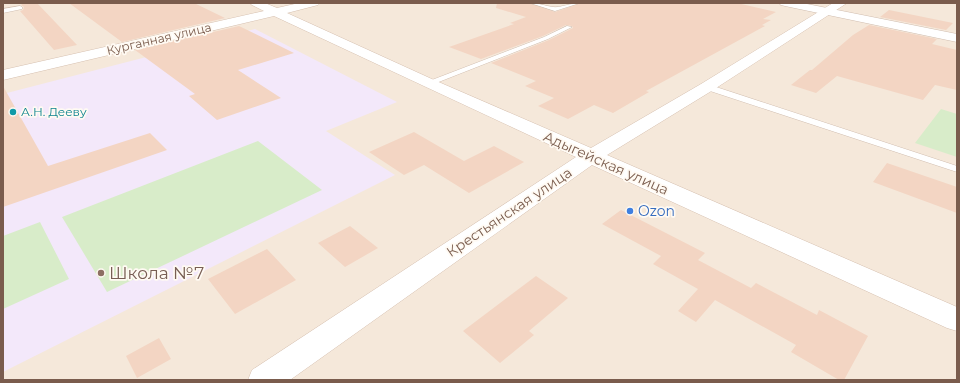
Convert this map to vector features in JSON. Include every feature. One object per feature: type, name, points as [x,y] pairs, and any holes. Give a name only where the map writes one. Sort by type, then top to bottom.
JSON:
[{"type":"street","name":"Адыгейская улица","points":[[256,3],[428,83],[957,320]]},
{"type":"street","name":"Курганная улица","points":[[3,75],[314,3]]},
{"type":"street","points":[[785,3],[834,7],[957,38]]},
{"type":"street","name":"Крестьянская улица","points":[[264,380],[591,156],[707,87],[834,7]]},
{"type":"lane","points":[[533,3],[555,8],[577,3]]},
{"type":"lane","points":[[3,11],[20,8]]},
{"type":"lane","points":[[428,83],[546,38],[569,27]]},
{"type":"lane","points":[[707,87],[957,169]]},
{"type":"shaded area","points":[[3,3],[957,3],[957,380],[3,380]]},
{"type":"shaded area","name":"Школа №7","points":[[255,29],[397,102],[326,131],[395,175],[3,372],[3,94]]},
{"type":"green space","points":[[941,109],[957,114],[957,157],[915,143]]},
{"type":"green space","points":[[258,141],[322,190],[107,292],[62,217]]},
{"type":"green space","points":[[40,222],[69,279],[3,309],[3,236]]},
{"type":"building","points":[[23,3],[37,3],[77,45],[54,50],[20,11],[23,10],[24,7],[21,5]]},
{"type":"building","points":[[69,3],[194,3],[225,18],[122,42]]},
{"type":"building","points":[[497,3],[529,3],[555,12],[581,3],[737,3],[776,12],[763,19],[771,20],[762,25],[765,26],[646,91],[649,92],[613,113],[594,105],[568,119],[538,106],[554,98],[525,86],[536,81],[491,63],[549,40],[573,28],[572,26],[566,25],[543,36],[481,59],[449,47],[514,24],[510,23],[526,17],[496,8]]},
{"type":"building","points":[[889,10],[953,23],[946,30],[880,17]]},
{"type":"building","points":[[869,25],[937,39],[932,44],[957,50],[957,90],[935,85],[923,100],[837,76],[816,93],[791,85],[812,70],[853,35]]},
{"type":"building","points":[[239,26],[294,53],[238,70],[281,98],[217,120],[189,96],[195,94],[135,50]]},
{"type":"building","points":[[3,86],[48,166],[150,133],[167,150],[3,207]]},
{"type":"building","points":[[414,132],[464,161],[494,146],[524,162],[469,193],[424,165],[404,175],[369,152]]},
{"type":"building","points":[[887,163],[957,187],[957,213],[873,182]]},
{"type":"building","points":[[621,210],[705,253],[698,260],[751,288],[756,283],[817,315],[819,310],[868,336],[844,380],[839,380],[791,352],[796,345],[715,300],[696,322],[678,311],[698,289],[653,264],[661,256],[602,224]]},
{"type":"building","points":[[350,226],[378,248],[345,267],[318,243]]},
{"type":"building","points":[[267,249],[296,280],[235,314],[208,279]]},
{"type":"building","points":[[536,276],[568,298],[529,331],[534,335],[500,363],[463,331]]},
{"type":"building","points":[[159,338],[171,359],[137,378],[126,356]]},
{"type":"place","name":"А.Н. Дееву","points":[[13,112]]},
{"type":"place","name":"Ozon","points":[[630,211]]},
{"type":"place","name":"Школа №7","points":[[101,273]]}]
